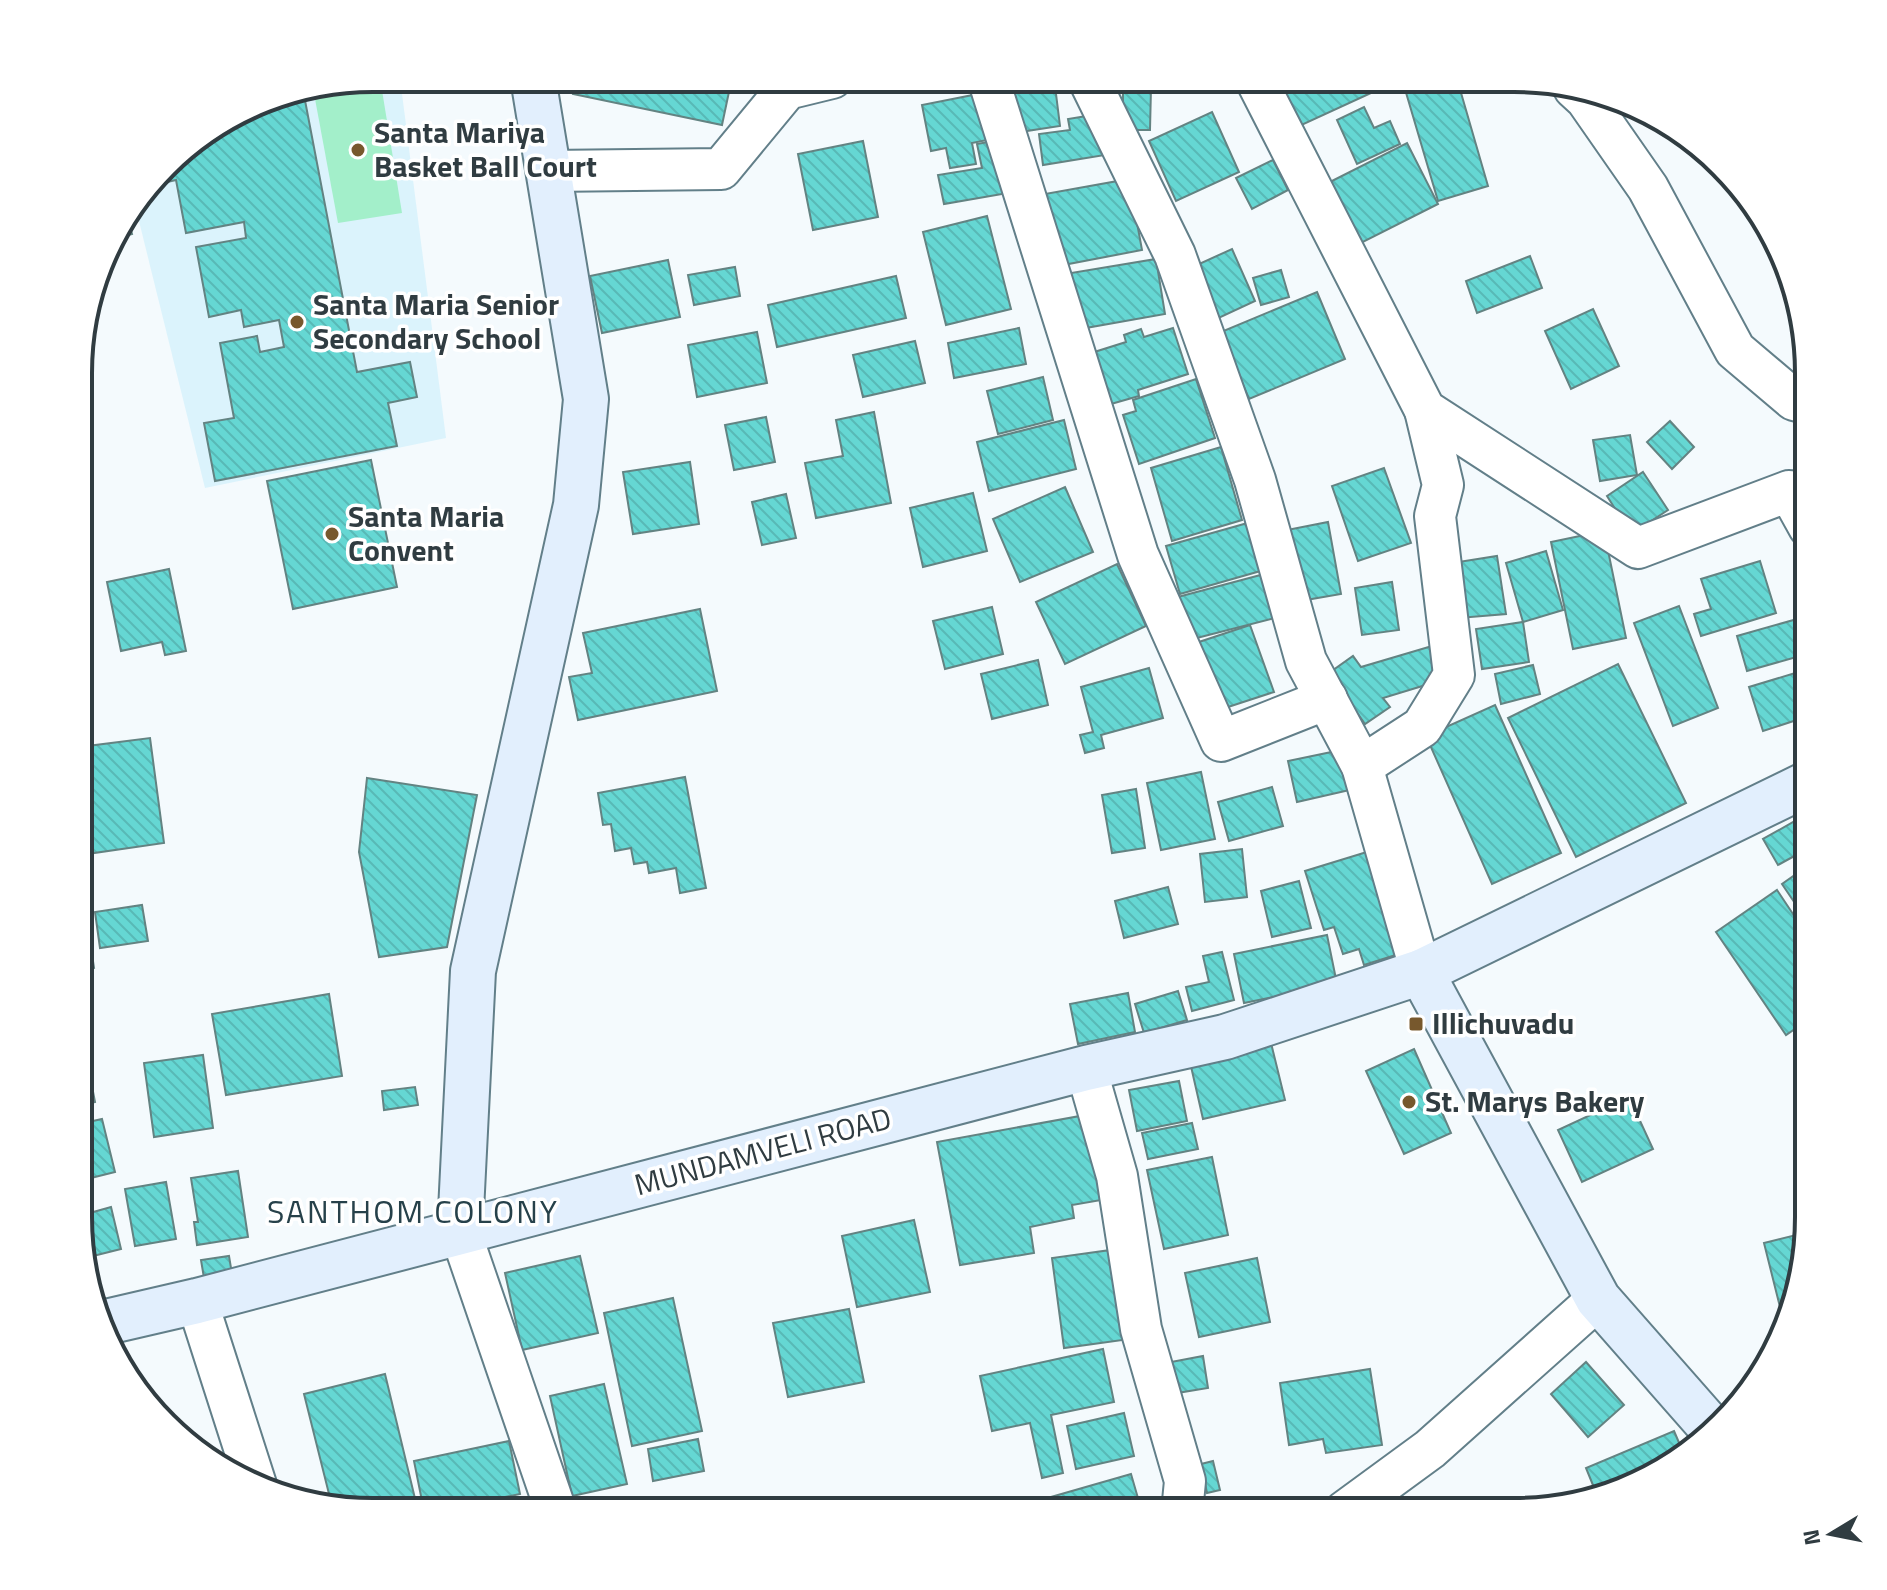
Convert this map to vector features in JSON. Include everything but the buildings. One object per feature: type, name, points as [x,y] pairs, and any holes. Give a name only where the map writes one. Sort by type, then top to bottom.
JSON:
[{"type":"main road","points":[[460,1231],[473,971],[576,505],[586,399],[535,92]]},
{"type":"main road","name":"MUNDAMVELI ROAD","points":[[112,1321],[1086,1068],[1225,1037],[1421,972],[1795,790]]},
{"type":"main road","points":[[1421,972],[1598,1299],[1706,1422]]},
{"type":"street","points":[[548,171],[721,169],[784,92]]},
{"type":"street","points":[[993,93],[1138,555],[1221,741],[1327,699]]},
{"type":"street","points":[[1095,93],[1175,255],[1255,480],[1306,661],[1362,766],[1421,972]]},
{"type":"street","points":[[1263,93],[1425,410],[1443,485],[1435,516],[1454,675],[1422,727],[1362,766]]},
{"type":"street","points":[[1588,102],[1648,188],[1735,350],[1794,400]]},
{"type":"street","points":[[1425,410],[1638,548],[1789,491],[1794,500]]},
{"type":"street","points":[[1086,1068],[1117,1176],[1141,1329],[1185,1481],[1183,1497]]},
{"type":"street","points":[[460,1231],[551,1498]]},
{"type":"street","points":[[1364,1497],[1430,1449],[1598,1299]]},
{"type":"street","points":[[197,1301],[251,1470]]},
{"type":"shaded area","name":"Santa Maria Senior Secondary School","points":[[402,92],[446,438],[205,488],[138,218],[174,174],[217,139],[249,121],[318,97]]},
{"type":"green space","name":"Santa Mariya Basket Ball Court","points":[[382,92],[402,213],[338,223],[315,98]]},
{"type":"place","name":"Santa Mariya Basket Ball Court","points":[[358,150]]},
{"type":"place","name":"Santa Maria Senior Secondary School","points":[[297,322]]},
{"type":"place","name":"Santa Maria Convent","points":[[332,534]]},
{"type":"place","name":"Illichuvadu","points":[[1416,1024]]},
{"type":"place","name":"St. Marys Bakery","points":[[1409,1102]]},
{"type":"district","name":"SANTHOM COLONY","points":[[413,1212]]}]
